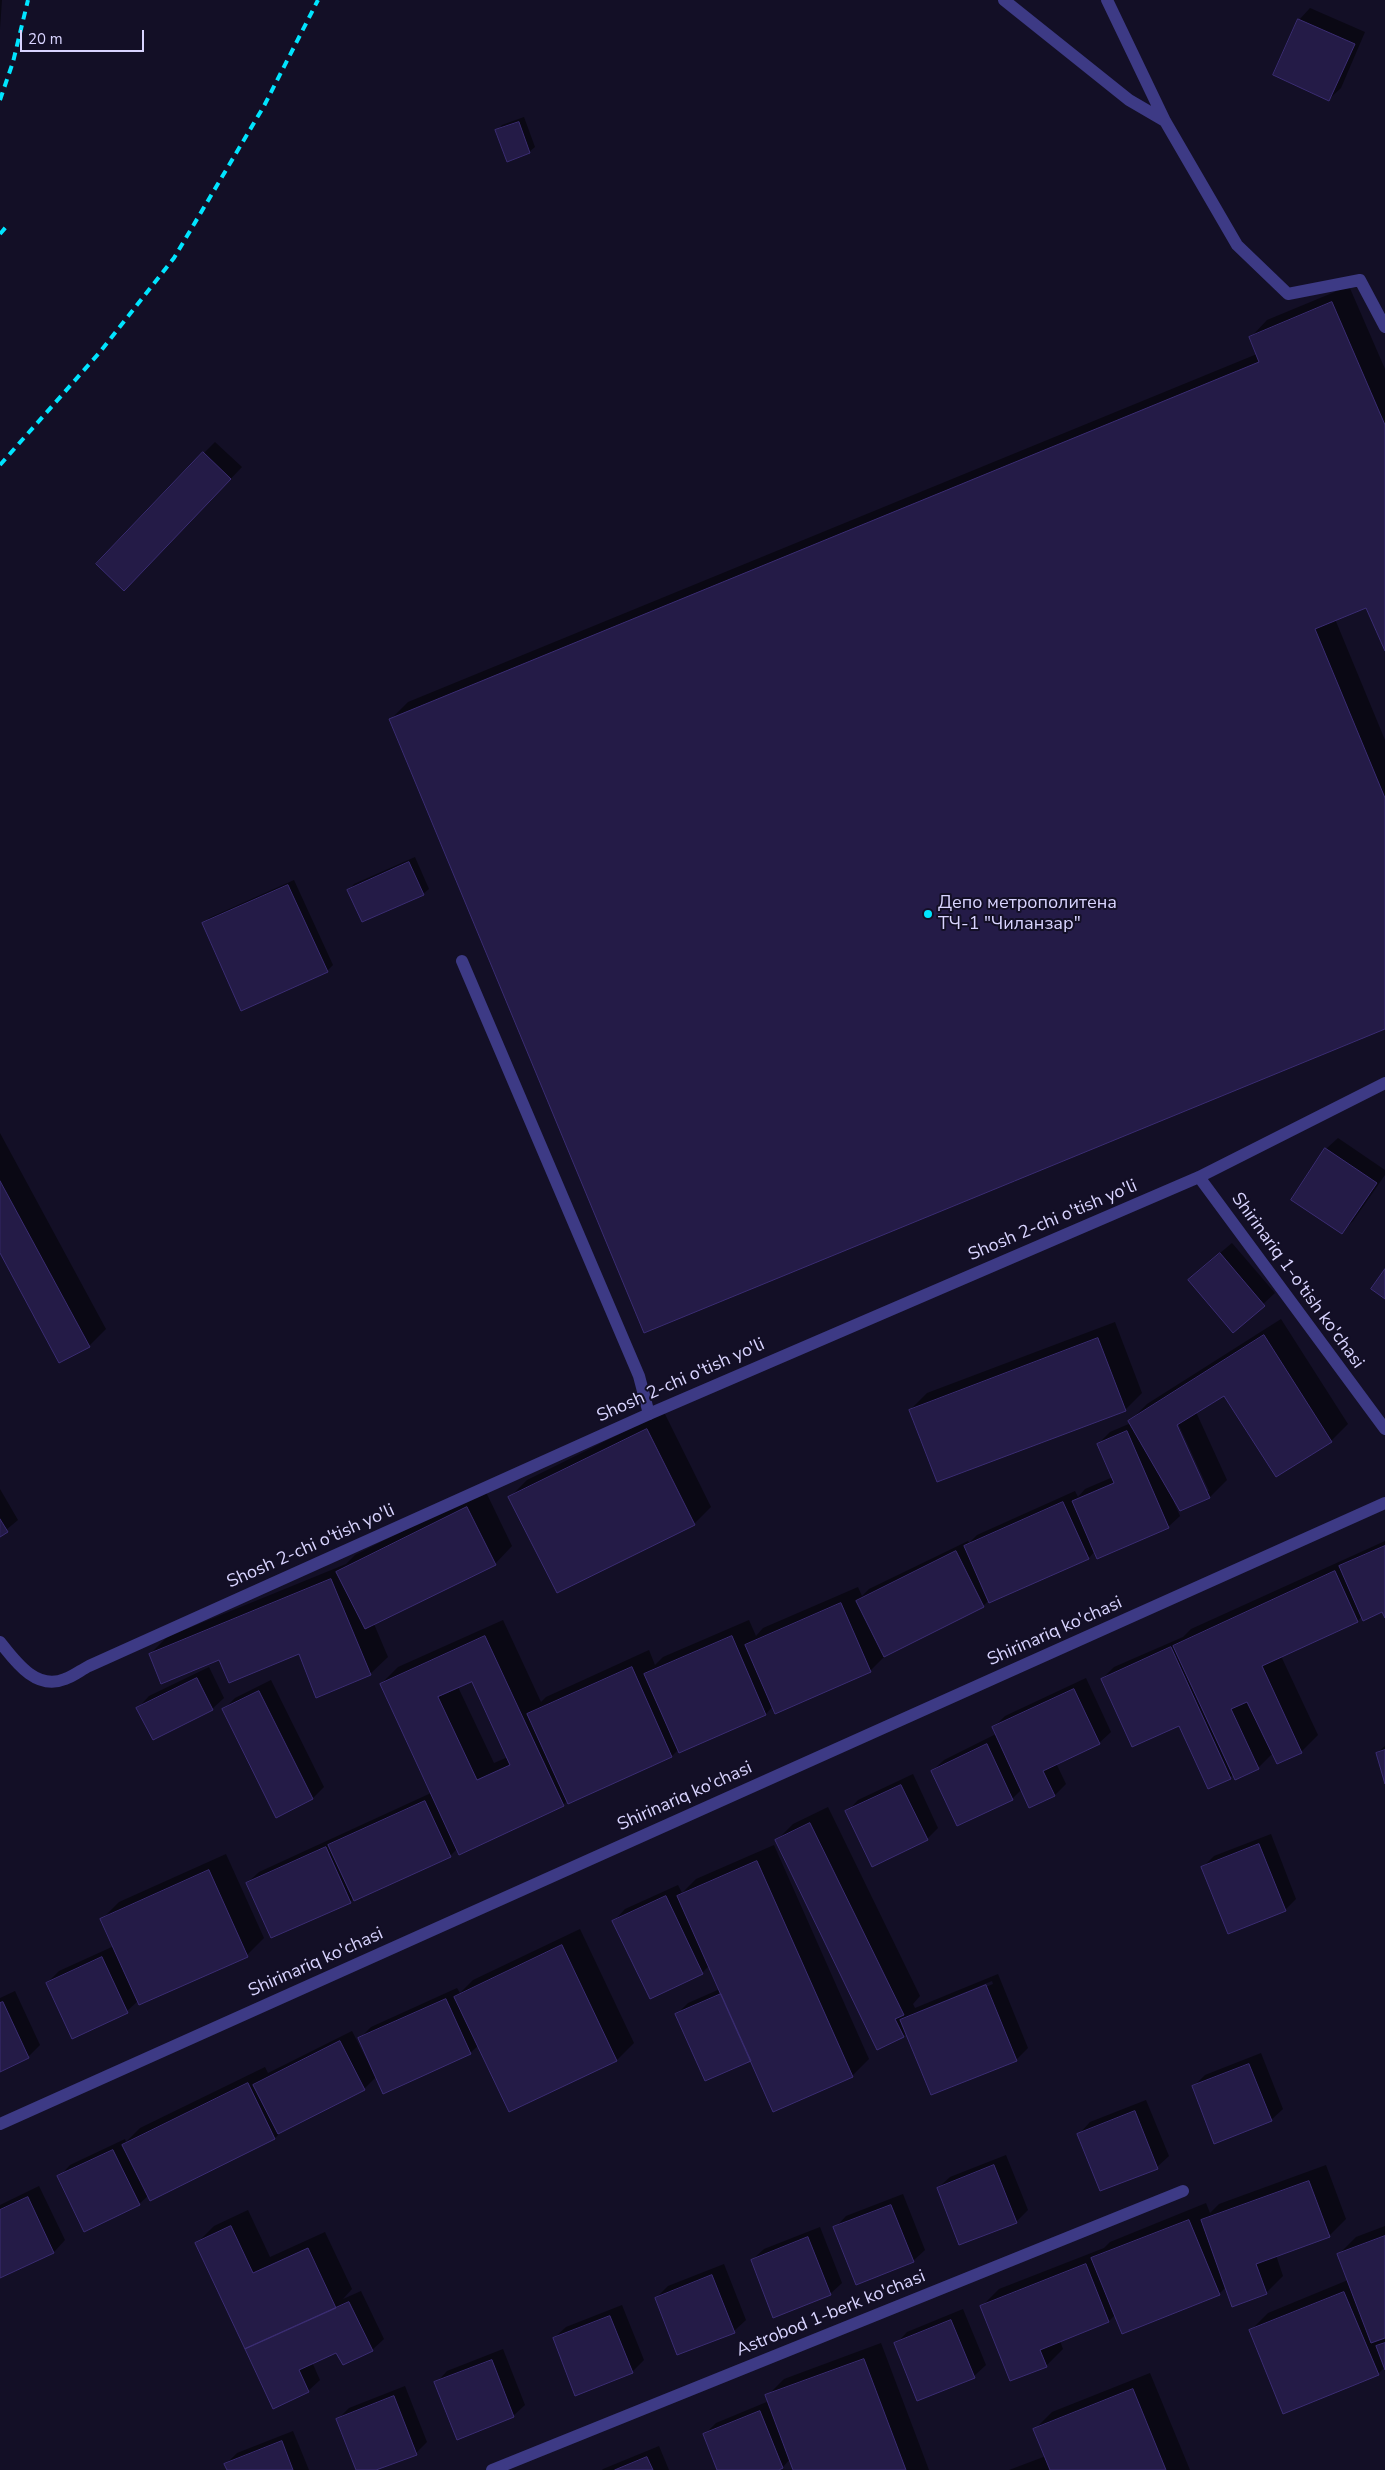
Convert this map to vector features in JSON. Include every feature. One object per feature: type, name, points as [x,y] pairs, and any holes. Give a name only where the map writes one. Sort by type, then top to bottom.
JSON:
[{"type":"street","points":[[1004,0],[1129,100],[1165,121]]},
{"type":"street","points":[[1107,0],[1165,121],[1237,245],[1288,294],[1360,280],[1385,327]]},
{"type":"street","points":[[462,961],[638,1376],[649,1414]]},
{"type":"street","name":"Shosh 2-chi o'tish yo'li","points":[[0,1642],[23,1671],[32,1676],[53,1681],[64,1680],[89,1666],[649,1414],[1200,1177],[1385,1083]]},
{"type":"street","name":"Shirinariq 1-o'tish ko'chasi","points":[[1200,1177],[1385,1429]]},
{"type":"street","name":"Shirinariq ko'chasi","points":[[0,2124],[1385,1503]]},
{"type":"street","name":"Astrobod 1-berk ko'chasi","points":[[492,2470],[1183,2191]]},
{"type":"building","points":[[1298,19],[1355,44],[1329,101],[1273,75]]},
{"type":"building","points":[[519,122],[530,153],[507,162],[495,130]]},
{"type":"building","name":"Депо метрополитена ТЧ-1 \"Чиланзар\"","points":[[1332,302],[1385,425],[1385,651],[1366,608],[1315,629],[1385,798],[1385,1029],[644,1333],[389,719],[1259,362],[1249,337]]},
{"type":"building","points":[[203,452],[231,479],[124,591],[96,564]]},
{"type":"building","points":[[409,862],[424,895],[362,922],[347,890]]},
{"type":"building","points":[[288,885],[328,972],[241,1011],[202,923]]},
{"type":"building","points":[[1325,1148],[1377,1183],[1342,1234],[1291,1200]]},
{"type":"building","points":[[0,1181],[90,1347],[59,1363],[0,1253]]},
{"type":"building","points":[[1220,1253],[1265,1306],[1233,1333],[1188,1280]]},
{"type":"building","points":[[1385,1269],[1385,1299],[1371,1289]]},
{"type":"building","points":[[1264,1335],[1332,1442],[1276,1477],[1224,1396],[1177,1425],[1210,1498],[1180,1511],[1128,1421]]},
{"type":"building","points":[[1098,1338],[1126,1411],[937,1482],[909,1410]]},
{"type":"building","points":[[647,1429],[695,1525],[557,1593],[508,1497]]},
{"type":"building","points":[[1127,1431],[1169,1528],[1097,1559],[1072,1501],[1114,1483],[1097,1444]]},
{"type":"building","points":[[1063,1502],[1089,1559],[989,1603],[964,1546]]},
{"type":"building","points":[[467,1507],[496,1565],[365,1629],[336,1572]]},
{"type":"building","points":[[0,1519],[8,1532],[0,1537]]},
{"type":"building","points":[[1385,1546],[1385,1618],[1382,1612],[1363,1621],[1339,1566]]},
{"type":"building","points":[[956,1551],[984,1607],[884,1657],[856,1601]]},
{"type":"building","points":[[1335,1571],[1358,1622],[1262,1666],[1302,1753],[1277,1764],[1247,1702],[1231,1709],[1259,1769],[1235,1780],[1173,1646]]},
{"type":"building","points":[[331,1579],[371,1675],[316,1698],[299,1654],[229,1683],[219,1660],[161,1684],[149,1654]]},
{"type":"building","points":[[841,1603],[871,1672],[775,1714],[745,1645]]},
{"type":"building","points":[[485,1636],[564,1806],[459,1855],[380,1684]],"holes":[[[472,1682],[510,1765],[477,1780],[438,1697]]]},
{"type":"building","points":[[732,1636],[766,1715],[679,1753],[644,1674]]},
{"type":"building","points":[[1171,1647],[1231,1779],[1208,1789],[1179,1726],[1132,1747],[1101,1679]]},
{"type":"building","points":[[632,1667],[672,1757],[568,1804],[527,1714]]},
{"type":"building","points":[[197,1678],[213,1710],[153,1740],[136,1708]]},
{"type":"building","points":[[1074,1689],[1100,1744],[1043,1771],[1055,1796],[1029,1808],[992,1727]]},
{"type":"building","points":[[259,1691],[313,1799],[276,1818],[222,1709]]},
{"type":"building","points":[[987,1744],[1013,1800],[957,1826],[931,1771]]},
{"type":"building","points":[[1385,1750],[1385,1784],[1376,1753]]},
{"type":"building","points":[[901,1785],[928,1840],[872,1867],[845,1811]]},
{"type":"building","points":[[425,1801],[451,1857],[354,1901],[328,1845]]},
{"type":"building","points":[[810,1823],[904,2015],[895,2019],[904,2037],[877,2050],[775,1840]]},
{"type":"building","points":[[1259,1844],[1286,1911],[1228,1934],[1201,1867]]},
{"type":"building","points":[[326,1847],[351,1903],[271,1938],[246,1883]]},
{"type":"building","points":[[757,1861],[853,2077],[773,2112],[677,1896]]},
{"type":"building","points":[[209,1870],[248,1957],[139,2005],[100,1919]]},
{"type":"building","points":[[666,1896],[703,1974],[650,1999],[612,1921]]},
{"type":"building","points":[[562,1945],[617,2061],[509,2112],[454,1997]]},
{"type":"building","points":[[102,1957],[128,2013],[72,2039],[46,1983]]},
{"type":"building","points":[[986,1985],[1017,2061],[931,2095],[900,2020]]},
{"type":"building","points":[[721,1994],[751,2061],[705,2081],[675,2014]]},
{"type":"building","points":[[446,1999],[471,2054],[383,2094],[358,2038]]},
{"type":"building","points":[[3,2002],[29,2058],[0,2072],[0,2003]]},
{"type":"building","points":[[340,2041],[365,2090],[278,2134],[253,2085]]},
{"type":"building","points":[[1249,2064],[1272,2121],[1214,2144],[1192,2086]]},
{"type":"building","points":[[248,2083],[275,2139],[150,2201],[122,2145]]},
{"type":"building","points":[[1135,2111],[1158,2169],[1100,2191],[1077,2134]]},
{"type":"building","points":[[113,2150],[140,2205],[84,2232],[57,2176]]},
{"type":"building","points":[[994,2165],[1017,2223],[959,2245],[937,2188]]},
{"type":"building","points":[[1309,2181],[1330,2237],[1256,2264],[1267,2294],[1232,2307],[1201,2220]]},
{"type":"building","points":[[28,2197],[54,2253],[0,2278],[0,2210]]},
{"type":"building","points":[[891,2205],[914,2262],[856,2285],[833,2227]]},
{"type":"building","points":[[1189,2220],[1220,2295],[1122,2334],[1091,2258]]},
{"type":"building","points":[[231,2226],[253,2273],[308,2248],[336,2308],[245,2349],[195,2243]]},
{"type":"building","points":[[1385,2236],[1385,2338],[1371,2343],[1337,2254]]},
{"type":"building","points":[[808,2237],[831,2295],[773,2318],[751,2260]]},
{"type":"building","points":[[1086,2264],[1109,2322],[1040,2350],[1047,2367],[1010,2381],[980,2306]]},
{"type":"building","points":[[712,2275],[735,2333],[677,2355],[655,2298]]},
{"type":"building","points":[[1344,2292],[1379,2375],[1283,2414],[1249,2330]]},
{"type":"building","points":[[349,2302],[373,2351],[343,2365],[336,2353],[299,2370],[309,2392],[273,2409],[245,2349]]},
{"type":"building","points":[[610,2316],[633,2373],[575,2396],[553,2338]]},
{"type":"building","points":[[951,2320],[975,2378],[917,2401],[894,2343]]},
{"type":"building","points":[[1385,2343],[1385,2370],[1376,2346]]},
{"type":"building","points":[[864,2359],[906,2470],[793,2470],[765,2395]]},
{"type":"building","points":[[492,2360],[514,2417],[457,2440],[434,2382]]},
{"type":"building","points":[[1133,2389],[1166,2470],[1050,2470],[1033,2429]]},
{"type":"building","points":[[394,2396],[417,2455],[376,2470],[356,2470],[336,2419]]},
{"type":"building","points":[[760,2411],[783,2468],[779,2470],[717,2470],[703,2434]]},
{"type":"building","points":[[282,2441],[293,2470],[227,2470],[224,2464]]},
{"type":"building","points":[[647,2457],[653,2470],[615,2470]]},
{"type":"railway","points":[[0,100],[13,62],[28,0]]},
{"type":"railway","points":[[0,465],[100,352],[174,258],[264,106],[318,0]]},
{"type":"railway","points":[[0,234],[6,227]]},
{"type":"place","name":"Депо метрополитена ТЧ-1 \"Чиланзар\"","points":[[928,914]]}]
